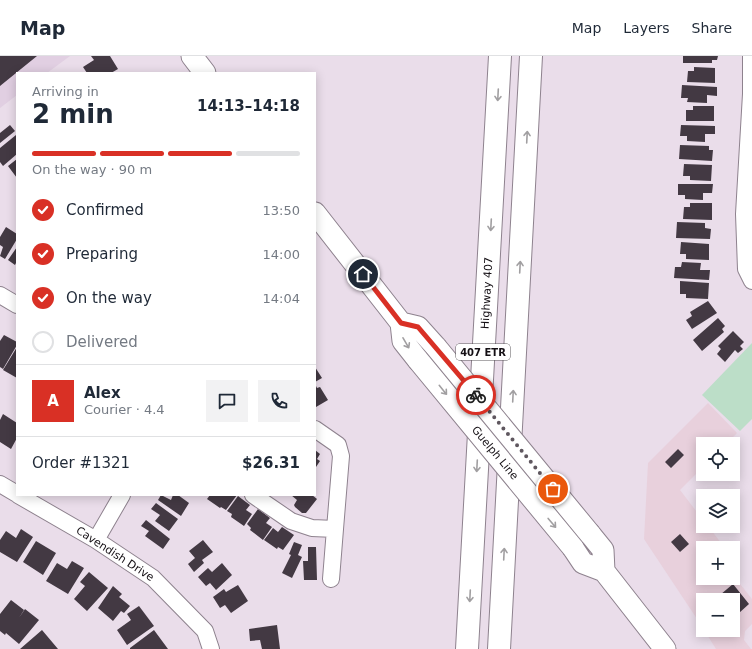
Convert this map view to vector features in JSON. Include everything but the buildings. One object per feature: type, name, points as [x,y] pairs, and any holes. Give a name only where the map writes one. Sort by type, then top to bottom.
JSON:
[{"type":"highway","name":"Highway 407","points":[[467,649],[500,56]]},
{"type":"highway","name":"407 ETR","points":[[499,649],[531,56]]},
{"type":"main road","points":[[192,56],[205,72]]},
{"type":"main road","name":"Guelph Line","points":[[316,214],[401,323],[403,341],[418,360],[573,548],[583,563],[604,572],[664,649]]},
{"type":"main road","name":"Guelph Line","points":[[401,323],[418,327],[436,347],[590,534],[602,550],[604,572]]},
{"type":"street","points":[[751,56],[751,94],[744,214],[746,269],[752,281]]},
{"type":"street","points":[[0,295],[16,304]]},
{"type":"street","points":[[316,430],[338,445],[341,456],[331,579]]},
{"type":"street","name":"Cavendish Drive","points":[[0,485],[16,494]]},
{"type":"street","name":"Cavendish Drive","points":[[20,496],[96,540],[153,578],[205,631],[211,649]]},
{"type":"street","points":[[96,540],[121,496]]},
{"type":"street","points":[[255,496],[291,521],[312,528],[335,530]]},
{"type":"shaded area","points":[[0,56],[70,56],[48,72],[16,72],[16,96],[0,108]]},
{"type":"shaded area","points":[[708,403],[737,433],[733,437],[696,437],[696,474],[680,490],[696,511],[696,533],[713,533],[720,541],[696,541],[696,585],[740,584],[752,599],[752,624],[745,631],[744,640],[751,649],[716,649],[708,637],[740,637],[740,593],[696,593],[696,617],[644,539],[648,463]]},
{"type":"green space","points":[[752,343],[752,419],[740,431],[702,395]]},
{"type":"way so far","points":[[476,395],[553,489]]},
{"type":"route","points":[[363,274],[401,323],[418,327],[476,395]]}]
